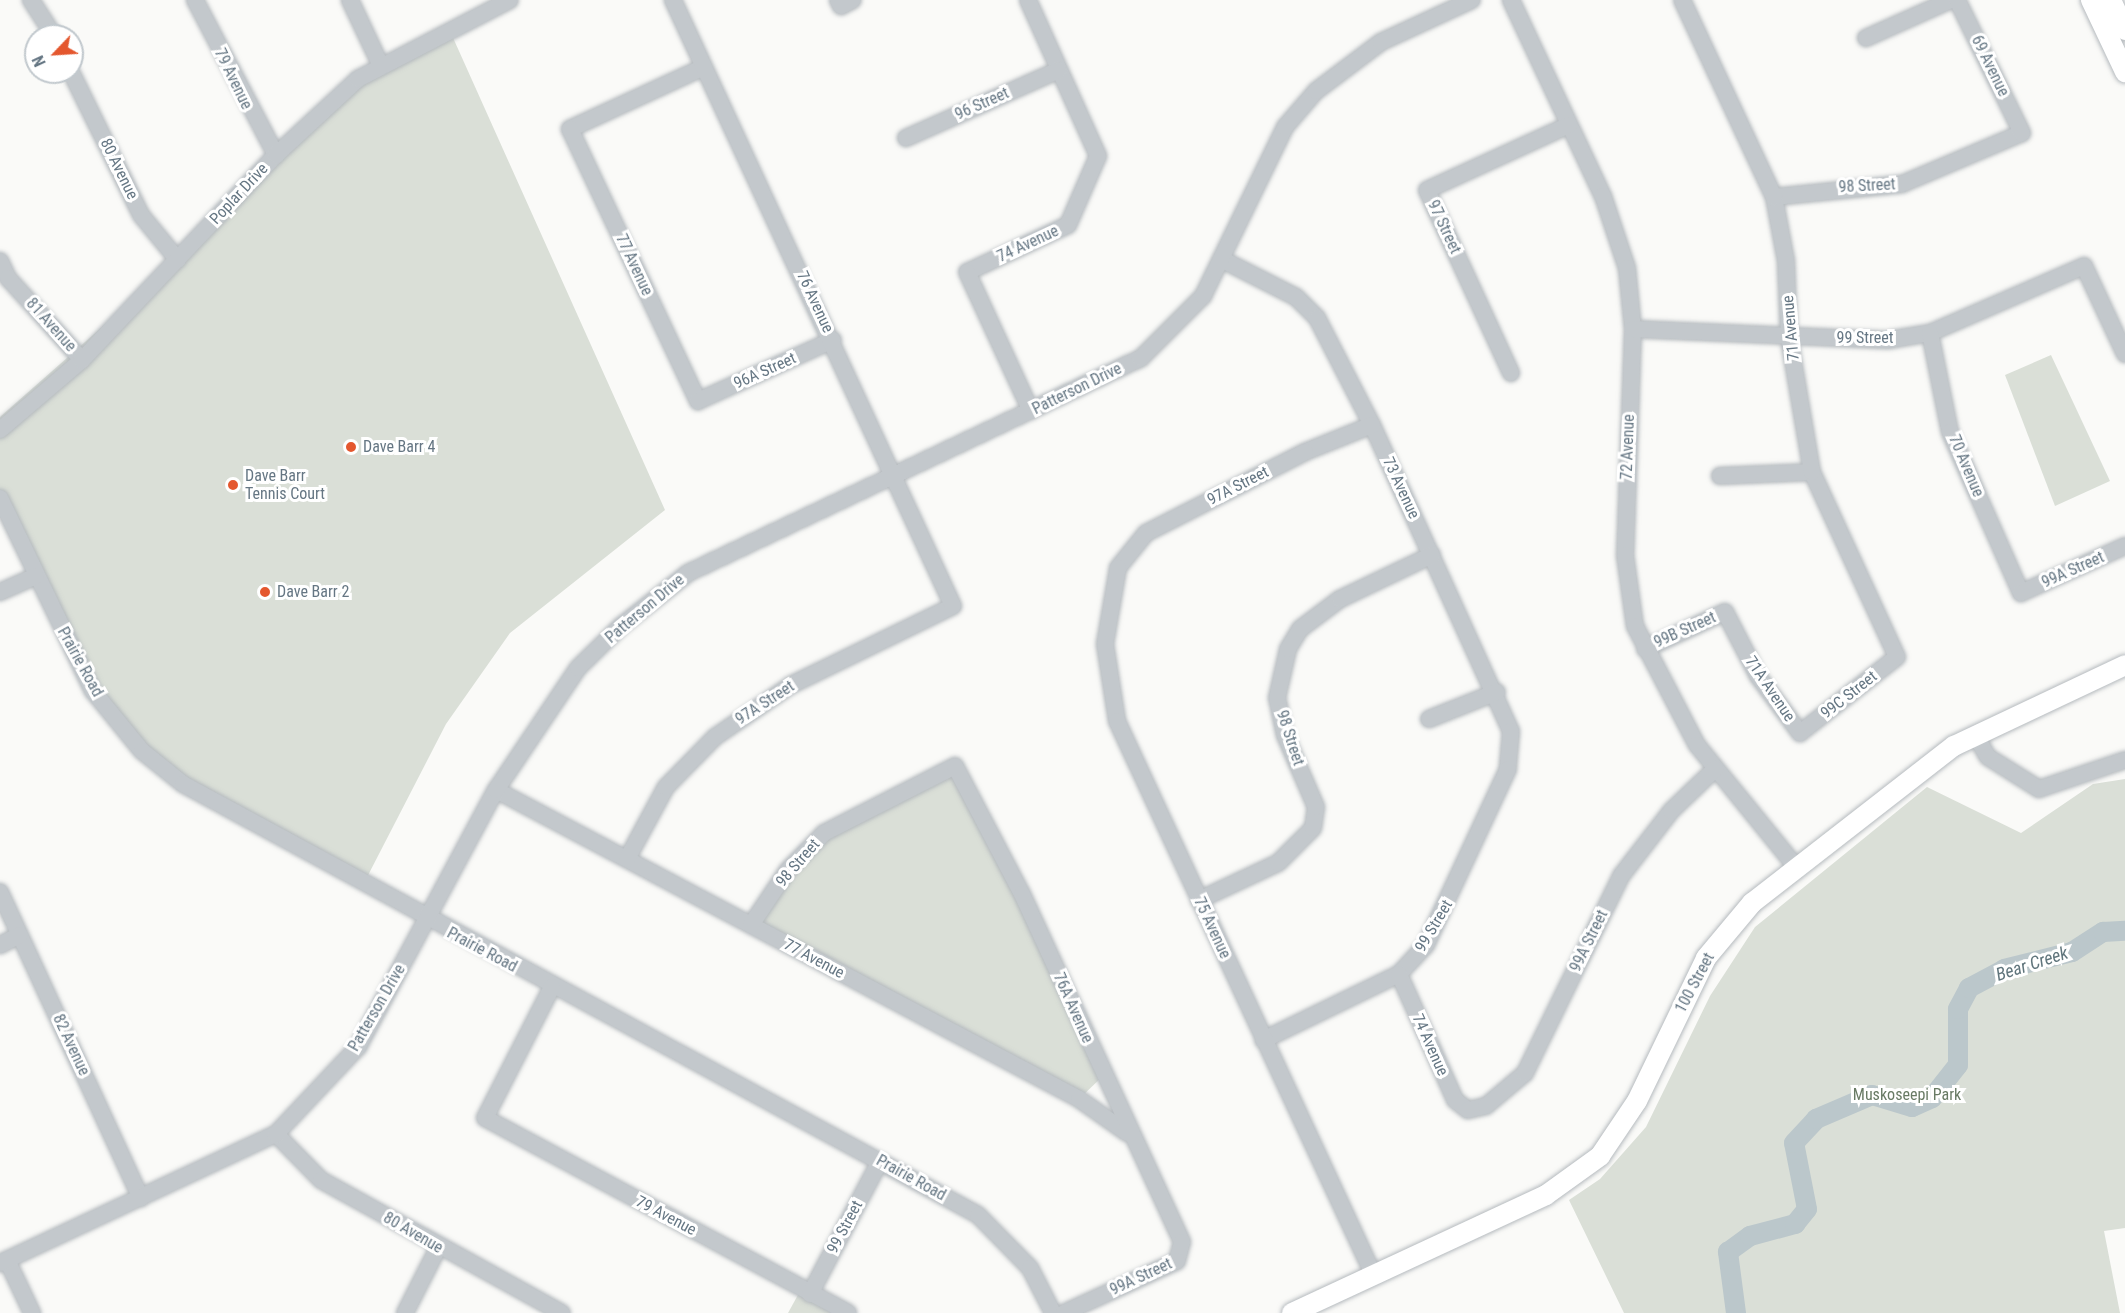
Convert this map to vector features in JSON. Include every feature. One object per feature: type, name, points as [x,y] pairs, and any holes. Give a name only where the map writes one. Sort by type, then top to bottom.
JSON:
[{"type":"main road","points":[[2091,0],[2125,72]]},
{"type":"main road","points":[[2111,0],[2125,30]]},
{"type":"main road","name":"100 Street","points":[[1292,1313],[1546,1195],[1600,1156],[1637,1101],[1719,939],[1796,867],[1975,734],[2125,665]]},
{"type":"street","points":[[31,0],[46,24]]},
{"type":"street","name":"79 Avenue","points":[[195,0],[276,155]]},
{"type":"street","points":[[350,0],[381,66]]},
{"type":"street","name":"Poplar Drive","points":[[0,430],[82,360],[276,155],[358,79],[510,0]]},
{"type":"street","name":"76 Avenue","points":[[673,0],[833,340],[953,606]]},
{"type":"street","points":[[838,0],[841,6],[853,0]]},
{"type":"street","name":"74 Avenue","points":[[1028,0],[1098,156],[1068,225],[967,272],[1031,411]]},
{"type":"street","name":"Patterson Drive","points":[[4,1262],[276,1134],[358,1047],[496,790],[578,668],[688,573],[1141,358],[1203,296],[1285,127],[1316,91],[1381,42],[1472,0]]},
{"type":"street","name":"72 Avenue","points":[[1511,0],[1614,225],[1627,268],[1633,329],[1625,575],[1645,649],[1681,720],[1715,769],[1796,867]]},
{"type":"street","name":"71 Avenue","points":[[1682,0],[1774,197],[1786,261],[1789,337],[1812,472],[1897,657]]},
{"type":"street","points":[[1866,38],[1950,0]]},
{"type":"street","name":"69 Avenue","points":[[1958,0],[2022,133]]},
{"type":"street","name":"77 Avenue","points":[[698,401],[570,129],[704,67]]},
{"type":"street","name":"96 Street","points":[[906,138],[1059,70]]},
{"type":"street","name":"80 Avenue","points":[[77,84],[141,215],[178,260]]},
{"type":"street","name":"97 Street","points":[[1511,373],[1427,190],[1569,125]]},
{"type":"street","name":"98 Street","points":[[1774,197],[1819,189],[1902,184],[2022,133]]},
{"type":"street","name":"73 Avenue","points":[[1221,259],[1296,297],[1317,318],[1372,425],[1497,693],[1511,731],[1509,769]]},
{"type":"street","name":"81 Avenue","points":[[0,261],[8,278],[82,360]]},
{"type":"street","name":"99 Street","points":[[1633,329],[1888,340],[1930,333],[2084,266],[2125,354]]},
{"type":"street","name":"70 Avenue","points":[[1930,333],[1950,432],[2020,593]]},
{"type":"street","name":"96A Street","points":[[698,401],[833,340]]},
{"type":"street","name":"97A Street","points":[[1118,568],[1146,533],[1305,452],[1372,425]]},
{"type":"street","points":[[1720,476],[1812,472]]},
{"type":"street","name":"Prairie Road","points":[[0,498],[93,691],[142,750],[183,784],[426,921],[978,1215],[1008,1241],[1030,1268],[1053,1313]]},
{"type":"street","name":"99A Street","points":[[2020,593],[2125,546]]},
{"type":"street","name":"98 Street","points":[[1199,900],[1278,862],[1313,828],[1316,807],[1285,735],[1277,699],[1288,650],[1300,629],[1340,599],[1432,555]]},
{"type":"street","name":"75 Avenue","points":[[1118,568],[1105,644],[1117,721],[1374,1276]]},
{"type":"street","points":[[0,592],[36,576]]},
{"type":"street","name":"97A Street","points":[[627,859],[666,787],[715,737],[791,685],[953,606]]},
{"type":"street","name":"99B Street","points":[[1645,649],[1725,612]]},
{"type":"street","name":"71A Avenue","points":[[1725,612],[1758,676],[1800,733]]},
{"type":"street","name":"99C Street","points":[[1800,733],[1897,657]]},
{"type":"street","points":[[1429,719],[1497,693]]},
{"type":"street","points":[[1975,734],[1988,757],[2039,789],[2125,760]]},
{"type":"street","name":"98 Street","points":[[751,926],[788,870],[824,833],[955,766]]},
{"type":"street","name":"76A Avenue","points":[[955,766],[1022,894],[1128,1134],[1182,1242],[1179,1252]]},
{"type":"street","name":"99 Street","points":[[1263,1040],[1399,974],[1426,945],[1447,906],[1509,769]]},
{"type":"street","name":"99A Street","points":[[1468,1110],[1485,1106],[1525,1073],[1621,876],[1671,811],[1715,769]]},
{"type":"street","name":"77 Avenue","points":[[496,790],[1079,1098],[1128,1134]]},
{"type":"street","name":"82 Avenue","points":[[0,892],[141,1198]]},
{"type":"street","points":[[0,945],[20,935]]},
{"type":"street","name":"74 Avenue","points":[[1399,974],[1455,1101],[1468,1110]]},
{"type":"street","name":"79 Avenue","points":[[552,987],[485,1118],[848,1313]]},
{"type":"street","points":[[1079,1098],[1103,1076]]},
{"type":"street","name":"80 Avenue","points":[[276,1134],[321,1180],[438,1248],[562,1313]]},
{"type":"street","name":"99 Street","points":[[810,1294],[880,1161]]},
{"type":"street","points":[[405,1313],[438,1248]]},
{"type":"street","name":"99A Street","points":[[1064,1313],[1177,1261],[1179,1252]]},
{"type":"street","points":[[4,1262],[32,1313]]},
{"type":"green space","points":[[450,31],[665,510],[510,633],[446,724],[363,885],[180,783],[70,658],[0,503],[0,417],[178,260],[358,79]]},
{"type":"green space","points":[[2051,355],[2110,481],[2055,506],[2005,375]]},
{"type":"green space","points":[[955,766],[1103,1076],[1079,1099],[751,925],[824,833]]},
{"type":"green space","name":"Muskoseepi Park","points":[[2125,779],[2125,1228],[2104,1231],[2120,1313],[1624,1313],[1569,1200],[1600,1179],[1646,1127],[1710,996],[1755,927],[1927,787],[2021,833],[2093,784]]},
{"type":"green space","points":[[799,1293],[836,1313],[788,1313]]},
{"type":"waterway","name":"Bear Creek","points":[[1736,1313],[1728,1252],[1750,1236],[1795,1224],[1807,1209],[1794,1143],[1816,1119],[1872,1095],[1912,1107],[1932,1098],[1958,1065],[1958,1009],[1969,988],[2004,969],[2072,952],[2103,932],[2125,931]]},
{"type":"place","name":"Dave Barr 4","points":[[351,447]]},
{"type":"place","name":"Dave Barr Tennis Court","points":[[233,485]]},
{"type":"place","name":"Dave Barr 2","points":[[265,592]]}]
